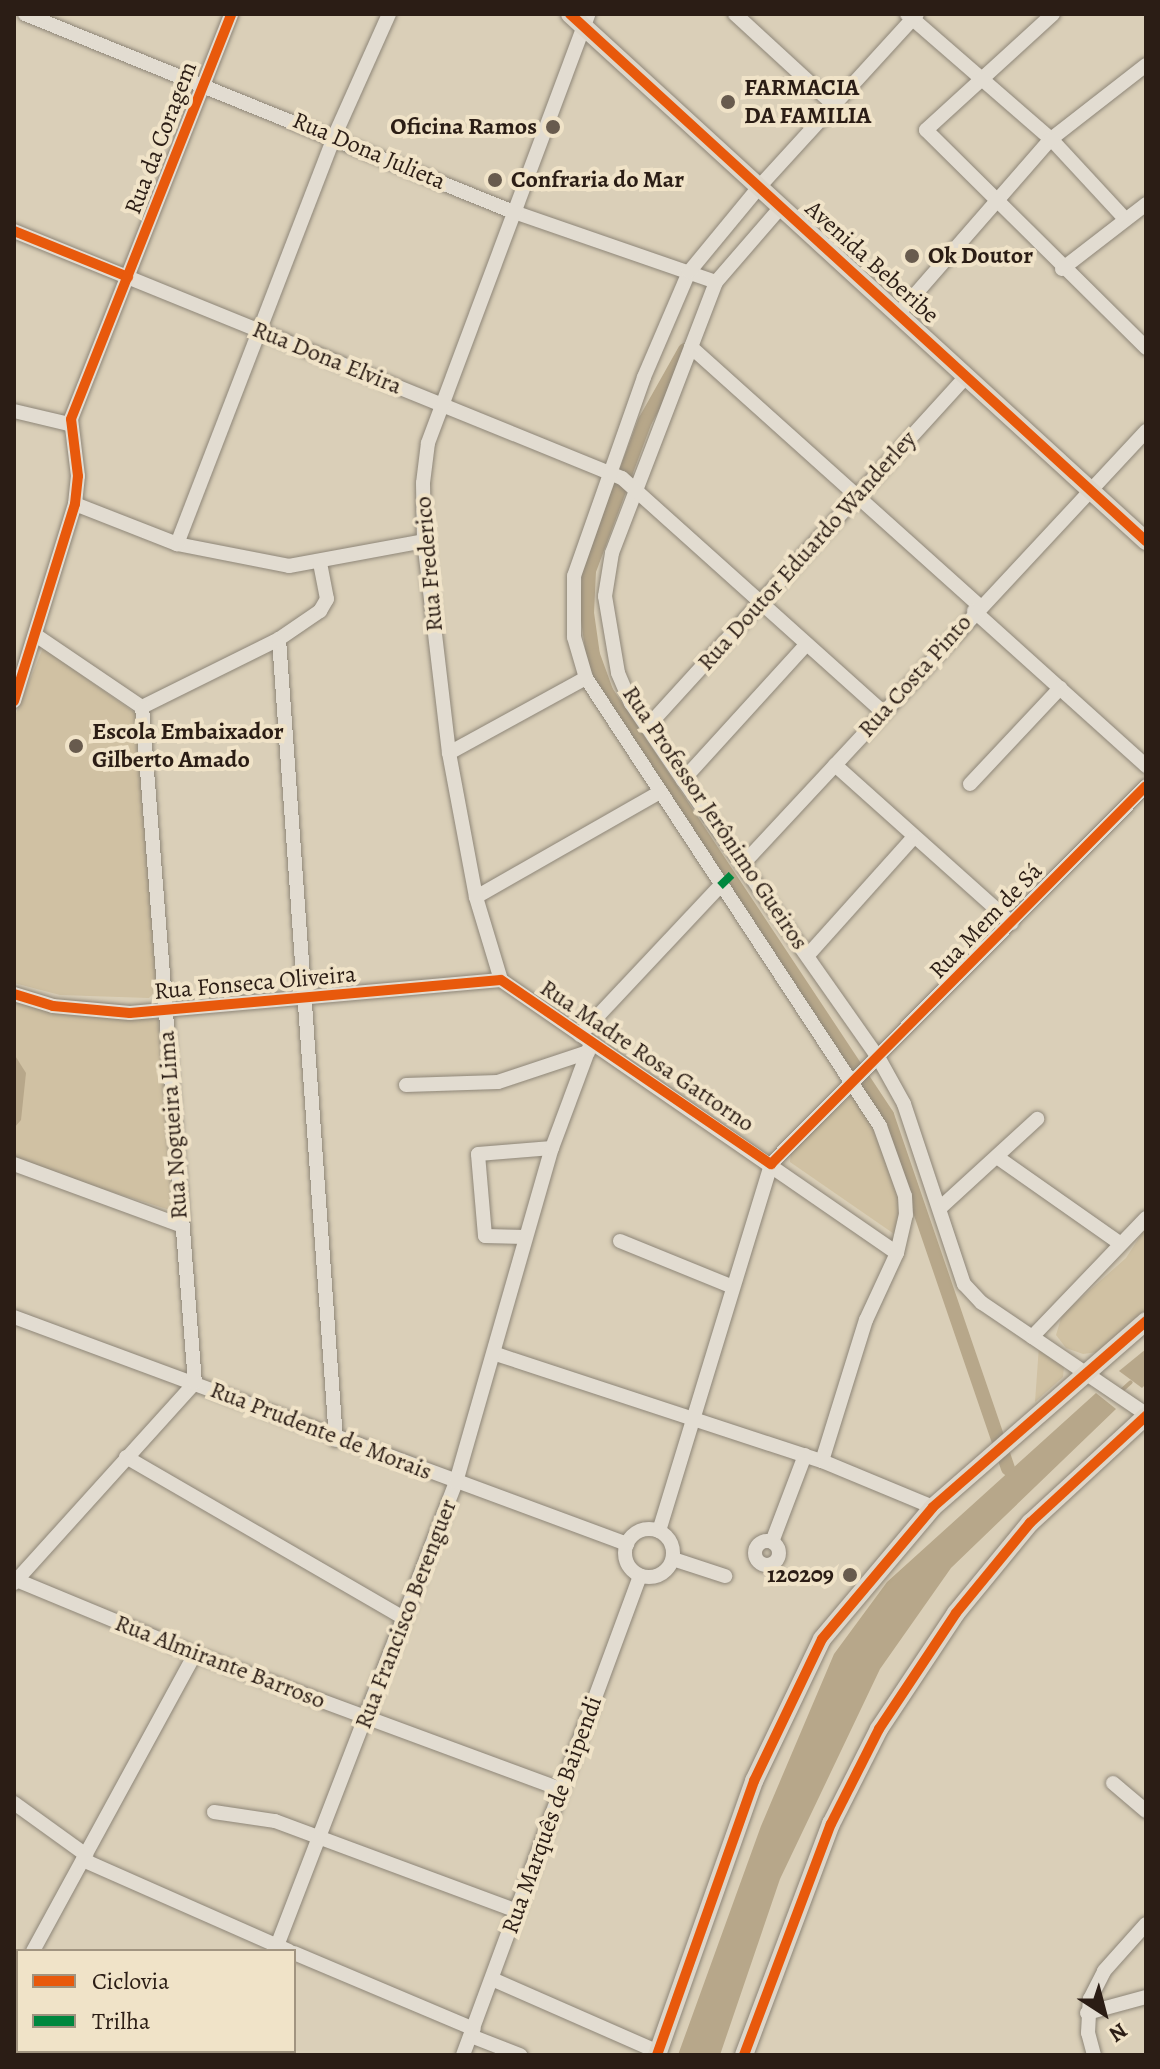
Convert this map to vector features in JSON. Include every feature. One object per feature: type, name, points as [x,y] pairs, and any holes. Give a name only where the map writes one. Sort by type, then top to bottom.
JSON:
[{"type":"main road","name":"Avenida Beberibe","points":[[580,18],[759,187],[1146,541]]},
{"type":"main road","points":[[657,2054],[754,1781],[789,1701],[848,1604],[933,1507],[1146,1321]]},
{"type":"main road","points":[[744,2055],[831,1824],[879,1729],[956,1613],[1030,1523],[1142,1412]]},
{"type":"street","name":"Rua Dona Julieta","points":[[25,14],[204,82],[511,211],[714,281]]},
{"type":"street","name":"Rua da Coragem","points":[[69,424],[231,14]]},
{"type":"street","points":[[177,544],[334,137],[389,14]]},
{"type":"street","points":[[735,14],[833,104]]},
{"type":"street","points":[[1053,14],[930,122],[926,130],[934,144],[997,201],[1062,269],[1146,348]]},
{"type":"street","points":[[912,16],[1051,139],[1125,219]]},
{"type":"street","name":"Rua Professor Jerônimo Gueiros","points":[[912,16],[759,187],[692,274],[623,480],[605,596],[618,673],[648,726],[742,865],[808,955],[873,1061],[904,1104],[960,1274],[970,1291],[1032,1337]]},
{"type":"street","name":"Rua Frederico","points":[[501,980],[476,897],[449,753],[424,541],[425,466],[442,405],[580,18]]},
{"type":"street","points":[[899,313],[1051,139],[1146,65]]},
{"type":"street","points":[[1062,269],[1146,204]]},
{"type":"street","name":"Rua Professor Jerônimo Gueiros","points":[[781,207],[714,281],[691,347],[574,576],[574,637],[586,678],[720,886],[854,1079],[880,1126],[905,1196],[904,1229],[897,1253],[866,1320],[822,1461]]},
{"type":"street","name":"Rua Dona Elvira","points":[[14,231],[623,480]]},
{"type":"street","points":[[691,347],[1146,766]]},
{"type":"street","name":"Rua Doutor Eduardo Wanderley","points":[[648,726],[760,599],[967,376]]},
{"type":"street","points":[[14,411],[69,424],[78,476],[75,504],[37,636],[14,701]]},
{"type":"street","name":"Rua Costa Pinto","points":[[742,865],[976,608],[1146,431]]},
{"type":"street","points":[[623,480],[882,711]]},
{"type":"street","points":[[75,504],[177,544],[289,566],[424,541]]},
{"type":"street","points":[[37,636],[142,707],[279,639],[325,605],[320,562]]},
{"type":"street","points":[[279,639],[336,1440]]},
{"type":"street","points":[[683,780],[806,645]]},
{"type":"street","points":[[449,753],[586,678]]},
{"type":"street","points":[[970,784],[1060,688]]},
{"type":"street","name":"Rua Nogueira Lima","points":[[142,707],[180,1225],[195,1383]]},
{"type":"street","points":[[835,765],[913,838],[1012,923]]},
{"type":"street","name":"Rua Mem de Sá","points":[[854,1079],[1146,786]]},
{"type":"street","points":[[476,897],[660,792]]},
{"type":"street","points":[[808,955],[913,838]]},
{"type":"street","points":[[406,1085],[474,1086],[587,1043],[720,886]]},
{"type":"street","name":"Rua Fonseca Oliveira","points":[[14,994],[95,1012],[165,1012],[501,980]]},
{"type":"street","name":"Rua Madre Rosa Gattorno","points":[[501,980],[587,1043],[771,1164],[897,1253]]},
{"type":"street","name":"Rua Francisco Berenguer","points":[[284,1949],[319,1839],[456,1482],[496,1354],[525,1237],[587,1043]]},
{"type":"street","points":[[659,1531],[731,1286],[771,1164],[854,1079]]},
{"type":"street","points":[[940,1208],[1037,1119]]},
{"type":"street","points":[[525,1237],[485,1236],[478,1154],[552,1148]]},
{"type":"street","points":[[997,1157],[1121,1244]]},
{"type":"street","points":[[14,1164],[180,1225]]},
{"type":"street","points":[[1142,1412],[1113,1389],[1032,1337],[1146,1218]]},
{"type":"street","points":[[620,1241],[731,1286]]},
{"type":"street","name":"Rua Prudente de Morais","points":[[14,1317],[195,1383],[336,1440],[627,1544]]},
{"type":"street","points":[[496,1354],[805,1455],[933,1507]]},
{"type":"street","points":[[15,1581],[195,1383]]},
{"type":"street","points":[[772,1542],[805,1455]]},
{"type":"street","points":[[126,1457],[404,1618]]},
{"type":"street","points":[[644,1530],[659,1531],[671,1543],[673,1559],[660,1575],[640,1576],[629,1566],[627,1544],[644,1530]]},
{"type":"street","points":[[673,1559],[725,1576]]},
{"type":"street","name":"Rua Marquês de Baipendi","points":[[463,2055],[640,1576]]},
{"type":"street","name":"Rua Almirante Barroso","points":[[15,1581],[195,1654],[562,1790]]},
{"type":"street","points":[[34,1949],[195,1654]]},
{"type":"street","points":[[1113,1783],[1146,1811]]},
{"type":"street","points":[[14,1803],[84,1857],[282,1949]]},
{"type":"street","points":[[214,1812],[275,1821],[517,1911]]},
{"type":"street","points":[[1094,2055],[1087,2013],[1104,1971],[1146,1924]]},
{"type":"street","points":[[296,1955],[520,2055]]},
{"type":"street","points":[[492,1979],[657,2054]]},
{"type":"street","points":[[1087,2013],[1146,1997]]},
{"type":"shaded area","points":[[43,648],[138,715],[157,990],[149,998],[60,995],[14,983],[14,718]]},
{"type":"shaded area","points":[[14,997],[158,1019],[174,1201],[170,1210],[14,1161]]},
{"type":"shaded area","points":[[14,1054],[26,1073],[21,1120],[14,1128]]},
{"type":"shaded area","points":[[854,1093],[873,1122],[902,1210],[900,1238],[790,1162],[791,1152]]},
{"type":"shaded area","points":[[1146,1227],[1146,1312],[1098,1352],[1083,1354],[1066,1348],[1056,1335],[1062,1315],[1126,1258]]},
{"type":"shaded area","points":[[1039,1346],[1064,1366],[1063,1377],[1035,1402]]},
{"type":"shaded area","points":[[1146,1349],[1146,1384],[1142,1388],[1119,1371]]},
{"type":"shaded area","points":[[1096,1393],[1116,1409],[951,1568],[880,1669],[780,1879],[720,2055],[678,2055],[761,1826],[834,1654],[887,1582]]},
{"type":"waterway","points":[[685,350],[645,421],[589,571],[587,613],[593,655],[606,691],[887,1115],[1008,1469]]},
{"type":"waterway","points":[[1121,1391],[1131,1382]]},
{"type":"marked path","points":[[720,886],[742,865]]},
{"type":"cycle path","points":[[14,701],[75,504],[78,476],[71,419],[231,14]]},
{"type":"cycle path","points":[[570,14],[1146,541]]},
{"type":"cycle path","points":[[14,231],[128,277]]},
{"type":"cycle path","points":[[14,994],[53,1006],[130,1013],[501,980],[771,1164],[1146,786]]},
{"type":"cycle path","points":[[657,2055],[754,1781],[822,1639],[933,1507],[1146,1321]]},
{"type":"cycle path","points":[[744,2055],[831,1824],[879,1729],[956,1613],[1030,1523],[1146,1416]]},
{"type":"place","name":"FARMACIA DA FAMILIA","points":[[728,102]]},
{"type":"place","name":"Oficina Ramos","points":[[553,127]]},
{"type":"place","name":"Confraria do Mar","points":[[495,180]]},
{"type":"place","name":"Ok Doutor","points":[[912,256]]},
{"type":"place","name":"Escola Embaixador Gilberto Amado","points":[[76,746]]},
{"type":"place","name":"120209","points":[[850,1575]]}]
